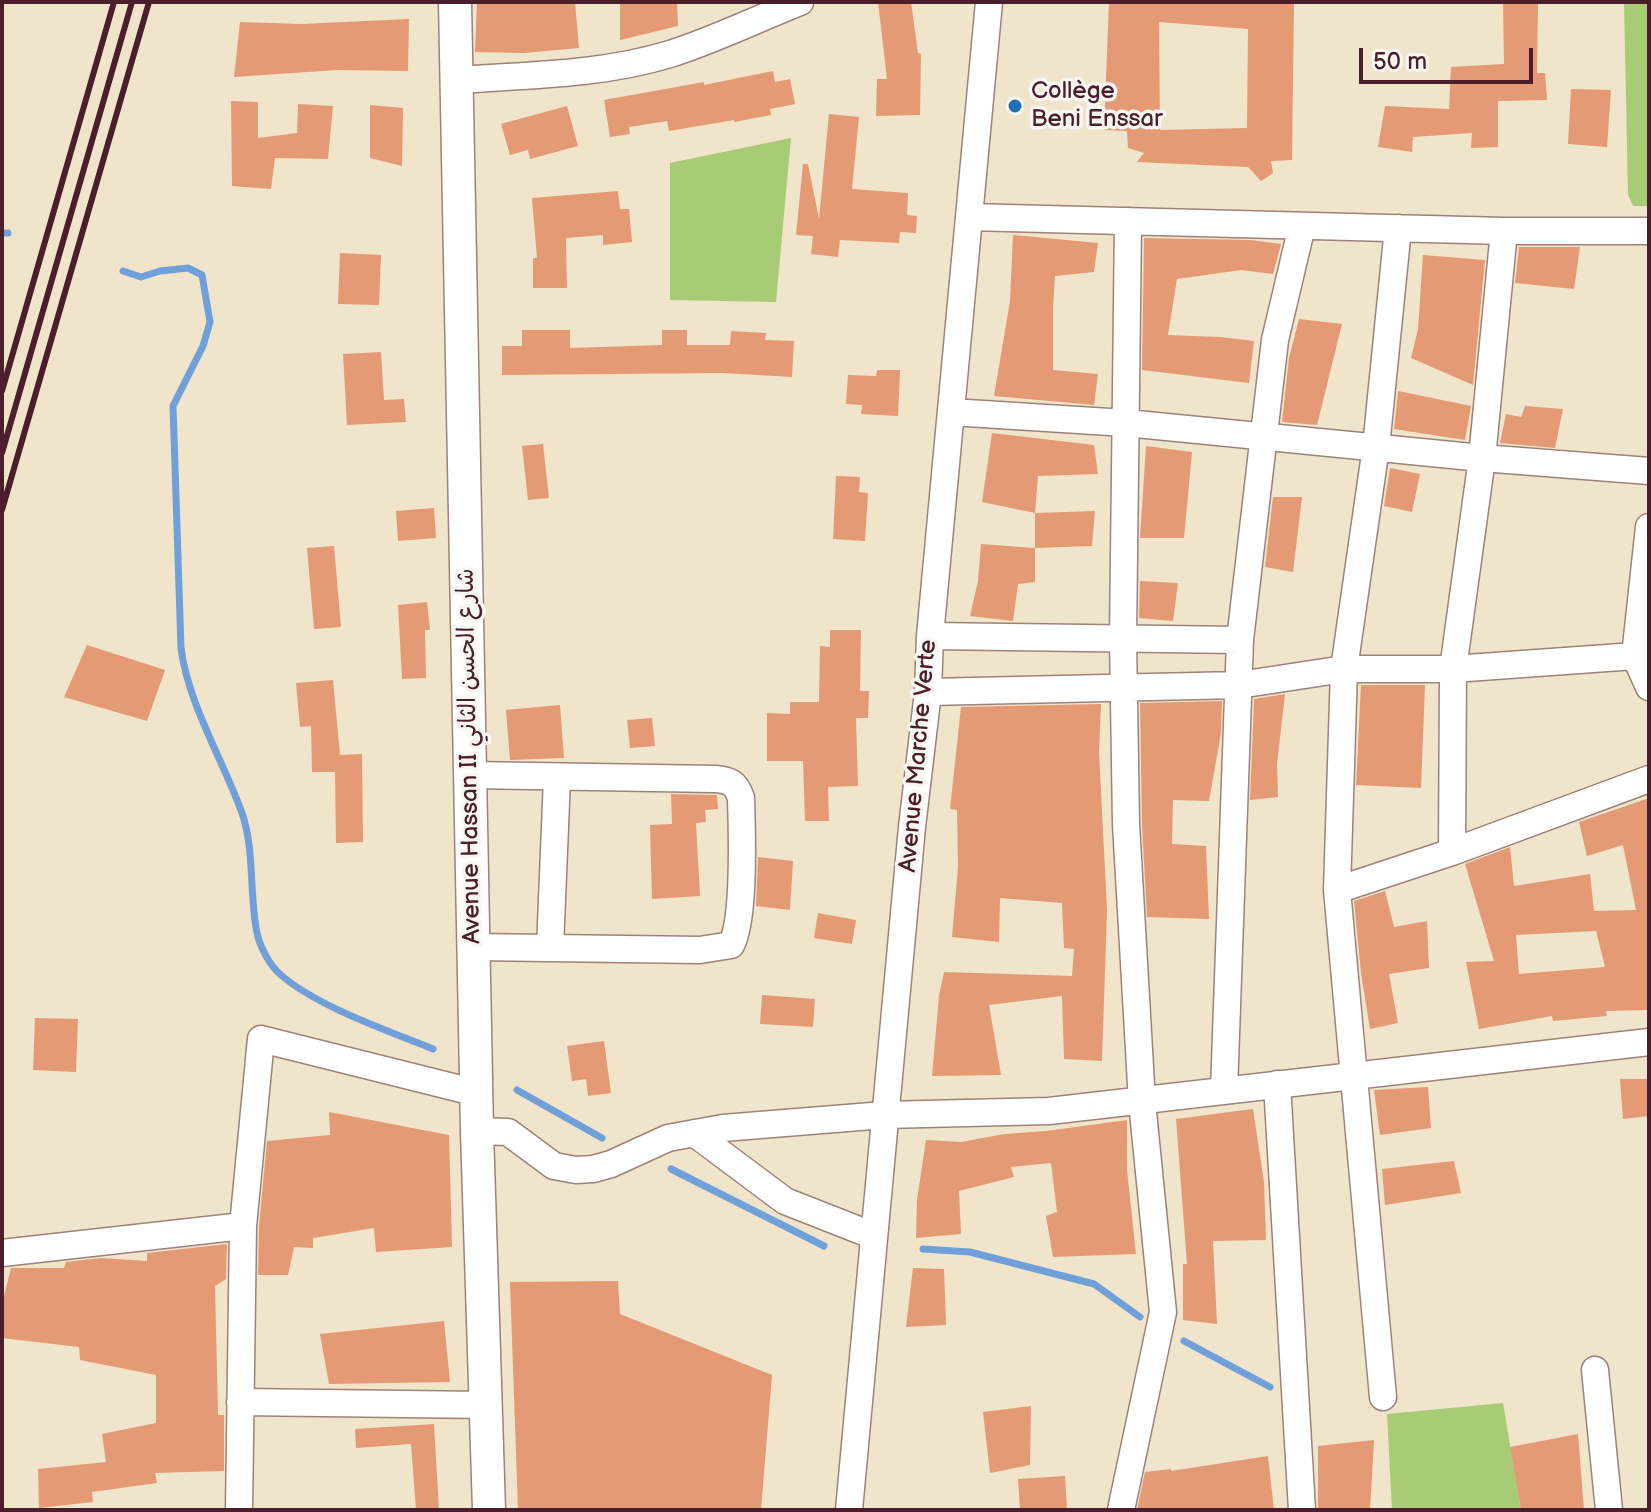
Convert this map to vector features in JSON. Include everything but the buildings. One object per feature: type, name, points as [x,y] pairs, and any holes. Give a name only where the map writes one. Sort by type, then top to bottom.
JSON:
[{"type":"street","name":"Avenue Hassan II شارع الحسن الثاني","points":[[455,2],[477,1131],[489,1510]]},
{"type":"street","points":[[457,80],[582,72],[631,64],[671,54],[800,2]]},
{"type":"street","name":"Avenue Marche Verte","points":[[849,1510],[884,1115],[928,692],[930,636],[989,2]]},
{"type":"street","points":[[969,217],[1504,231],[1649,231]]},
{"type":"street","points":[[1121,1510],[1163,1312],[1142,1102],[1126,824],[1123,638],[1128,221]]},
{"type":"street","points":[[1224,1091],[1240,640],[1275,340],[1302,226]]},
{"type":"street","points":[[1383,1397],[1337,890],[1344,669],[1376,447],[1398,228]]},
{"type":"street","points":[[1452,852],[1453,669],[1482,458],[1504,231]]},
{"type":"street","points":[[951,412],[1126,423],[1649,471]]},
{"type":"street","points":[[1649,527],[1635,656],[1649,687]]},
{"type":"street","points":[[930,636],[1240,640]]},
{"type":"street","points":[[928,692],[1239,685],[1344,669],[1453,669],[1635,656]]},
{"type":"street","points":[[471,775],[730,780],[738,788],[741,798],[739,915],[737,935],[731,945],[723,948],[474,947]]},
{"type":"street","points":[[550,948],[557,778]]},
{"type":"street","points":[[1337,890],[1452,852],[1649,779]]},
{"type":"street","points":[[239,1510],[243,1226],[261,1039],[477,1093]]},
{"type":"street","points":[[477,1131],[508,1132],[554,1166],[576,1170],[611,1164],[668,1138],[723,1128],[884,1115],[1049,1111],[1649,1042]]},
{"type":"street","points":[[1277,1084],[1302,1510]]},
{"type":"street","points":[[694,1133],[785,1201],[874,1236]]},
{"type":"street","points":[[2,1253],[243,1226]]},
{"type":"street","points":[[1595,1370],[1609,1510]]},
{"type":"street","points":[[240,1402],[486,1405]]},
{"type":"green space","points":[[1624,2],[1649,2],[1649,206],[1633,206],[1628,195]]},
{"type":"green space","points":[[791,138],[776,302],[670,300],[670,163]]},
{"type":"green space","points":[[1503,1403],[1521,1510],[1392,1510],[1387,1414]]},
{"type":"waterway","points":[[2,233],[8,233]]},
{"type":"waterway","points":[[123,271],[141,277],[188,268],[202,275],[210,322],[203,346],[173,406],[181,648],[198,711],[246,827],[260,944],[277,971],[313,997],[433,1049]]},
{"type":"waterway","points":[[517,1090],[602,1138]]},
{"type":"waterway","points":[[671,1169],[824,1246]]},
{"type":"waterway","points":[[923,1249],[970,1252],[1094,1284],[1140,1317]]},
{"type":"waterway","points":[[1184,1341],[1270,1387]]},
{"type":"railway","points":[[2,391],[114,2]]},
{"type":"railway","points":[[2,453],[132,2]]},
{"type":"railway","points":[[2,510],[149,2]]},
{"type":"place","name":"Collège Beni Enssar","points":[[1015,106]]}]
